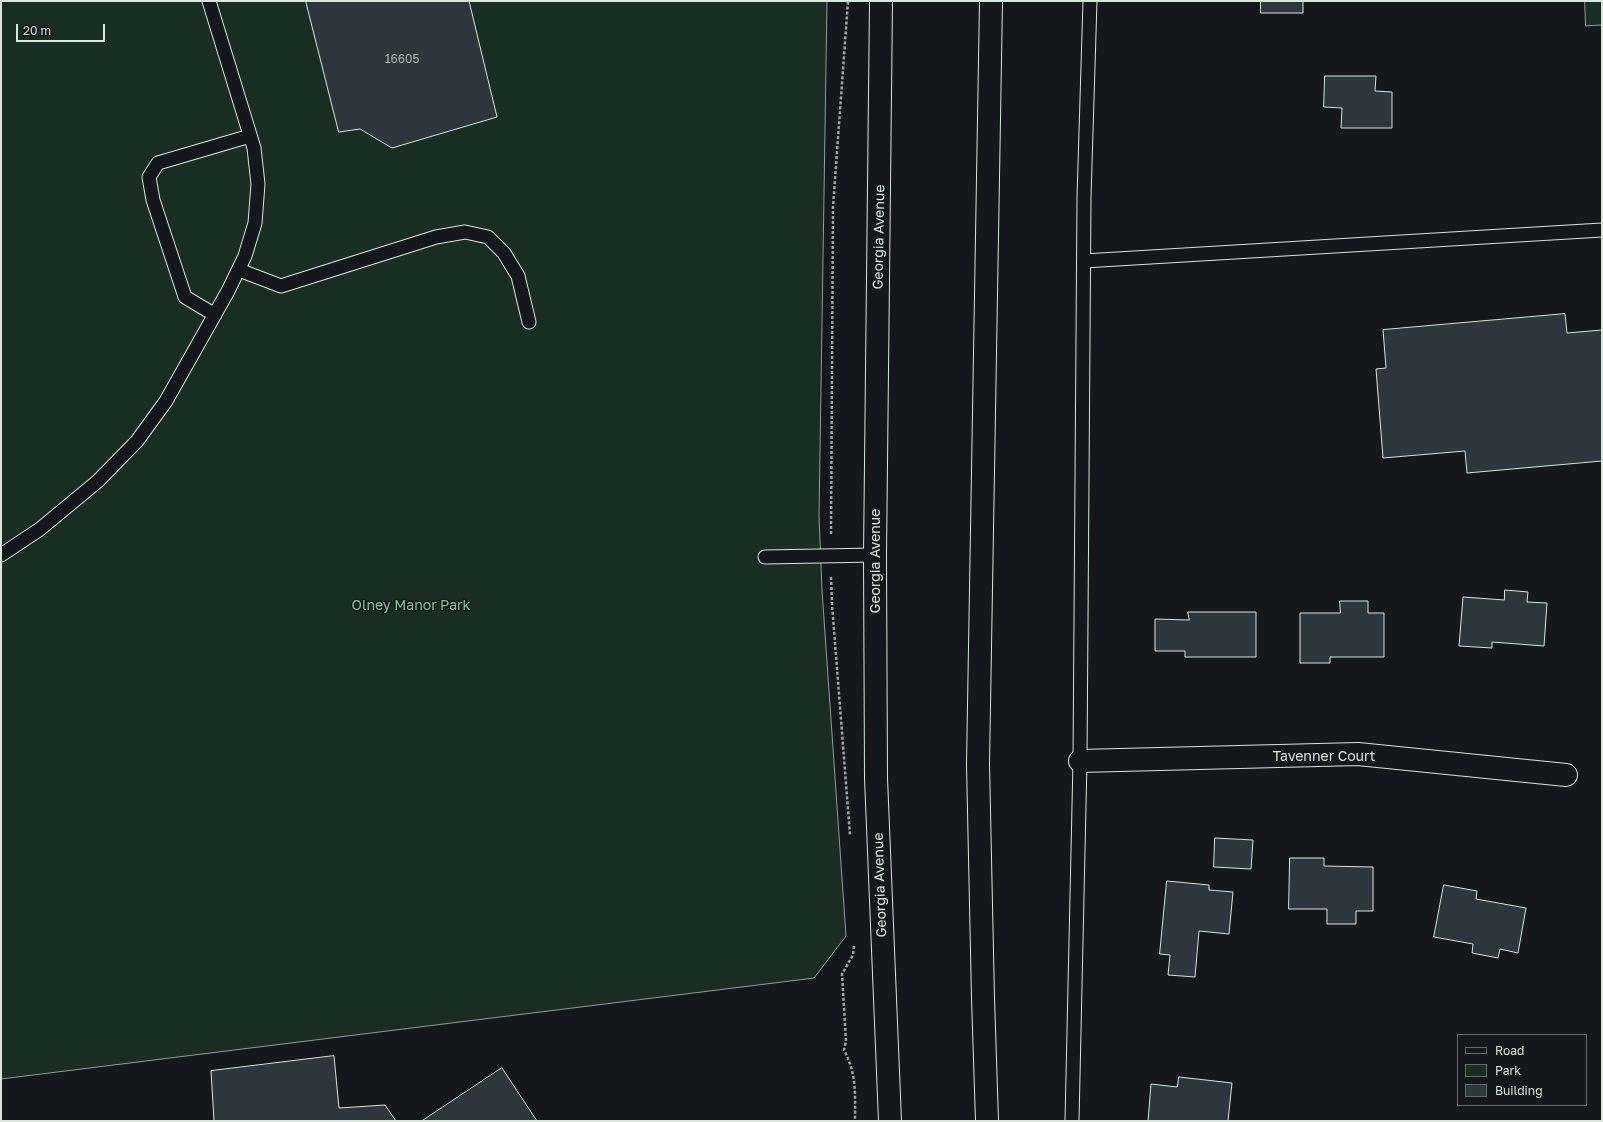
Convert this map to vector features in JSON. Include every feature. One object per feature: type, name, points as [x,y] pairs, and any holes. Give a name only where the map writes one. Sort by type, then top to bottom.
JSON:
[{"type":"main road","name":"Georgia Avenue","points":[[881,1],[875,555],[876,778],[890,1121]]},
{"type":"main road","points":[[987,1121],[978,764],[991,1]]},
{"type":"main road","name":"Tavenner Court","points":[[1080,761],[1358,754],[1566,775]]},
{"type":"lane","points":[[1,555],[40,529],[98,481],[136,441],[166,401],[215,315],[245,256],[256,223],[258,184],[254,148],[210,1]]},
{"type":"lane","points":[[1072,1121],[1080,761],[1084,197],[1090,1]]},
{"type":"lane","points":[[215,315],[185,297],[153,200],[149,177],[158,163],[250,136]]},
{"type":"lane","points":[[1084,261],[1602,230]]},
{"type":"lane","points":[[239,270],[281,286],[436,237],[465,232],[488,237],[504,253],[518,276],[529,322]]},
{"type":"lane","points":[[765,557],[875,555]]},
{"type":"green space","name":"Olney Manor Park","points":[[1,1],[827,1],[819,516],[822,590],[846,936],[814,978],[1,1079]]},
{"type":"green space","points":[[1585,1],[1602,1],[1602,25],[1586,26]]},
{"type":"building","points":[[306,1],[469,1],[497,117],[392,148],[360,129],[339,132]]},
{"type":"building","points":[[1261,1],[1303,1],[1303,13],[1261,13]]},
{"type":"building","points":[[1325,76],[1376,76],[1375,91],[1392,92],[1392,128],[1341,128],[1342,108],[1324,107]]},
{"type":"building","points":[[1565,314],[1567,333],[1602,330],[1602,461],[1467,473],[1465,451],[1383,458],[1376,369],[1386,368],[1383,330]]},
{"type":"building","points":[[1505,590],[1528,592],[1527,602],[1547,603],[1544,646],[1492,642],[1492,648],[1459,646],[1463,597],[1504,600]]},
{"type":"building","points":[[1340,601],[1368,601],[1368,613],[1384,613],[1384,657],[1330,657],[1330,663],[1300,663],[1300,613],[1340,613]]},
{"type":"building","points":[[1188,612],[1256,612],[1256,657],[1185,657],[1185,651],[1155,651],[1155,619],[1189,620]]},
{"type":"building","points":[[1215,838],[1253,840],[1251,869],[1214,867]]},
{"type":"building","points":[[1290,858],[1324,858],[1324,866],[1373,867],[1373,911],[1356,911],[1356,924],[1327,924],[1327,909],[1289,909]]},
{"type":"building","points":[[1167,881],[1209,885],[1209,890],[1233,892],[1229,934],[1199,931],[1195,977],[1168,975],[1170,955],[1160,954]]},
{"type":"building","points":[[1444,885],[1477,891],[1476,899],[1526,908],[1518,953],[1500,949],[1498,958],[1472,953],[1473,944],[1434,937]]},
{"type":"building","points":[[334,1056],[339,1108],[385,1105],[396,1121],[214,1121],[211,1071]]},
{"type":"building","points":[[502,1068],[537,1121],[422,1121]]},
{"type":"building","points":[[1179,1077],[1232,1083],[1228,1121],[1148,1121],[1151,1084],[1177,1087]]}]
